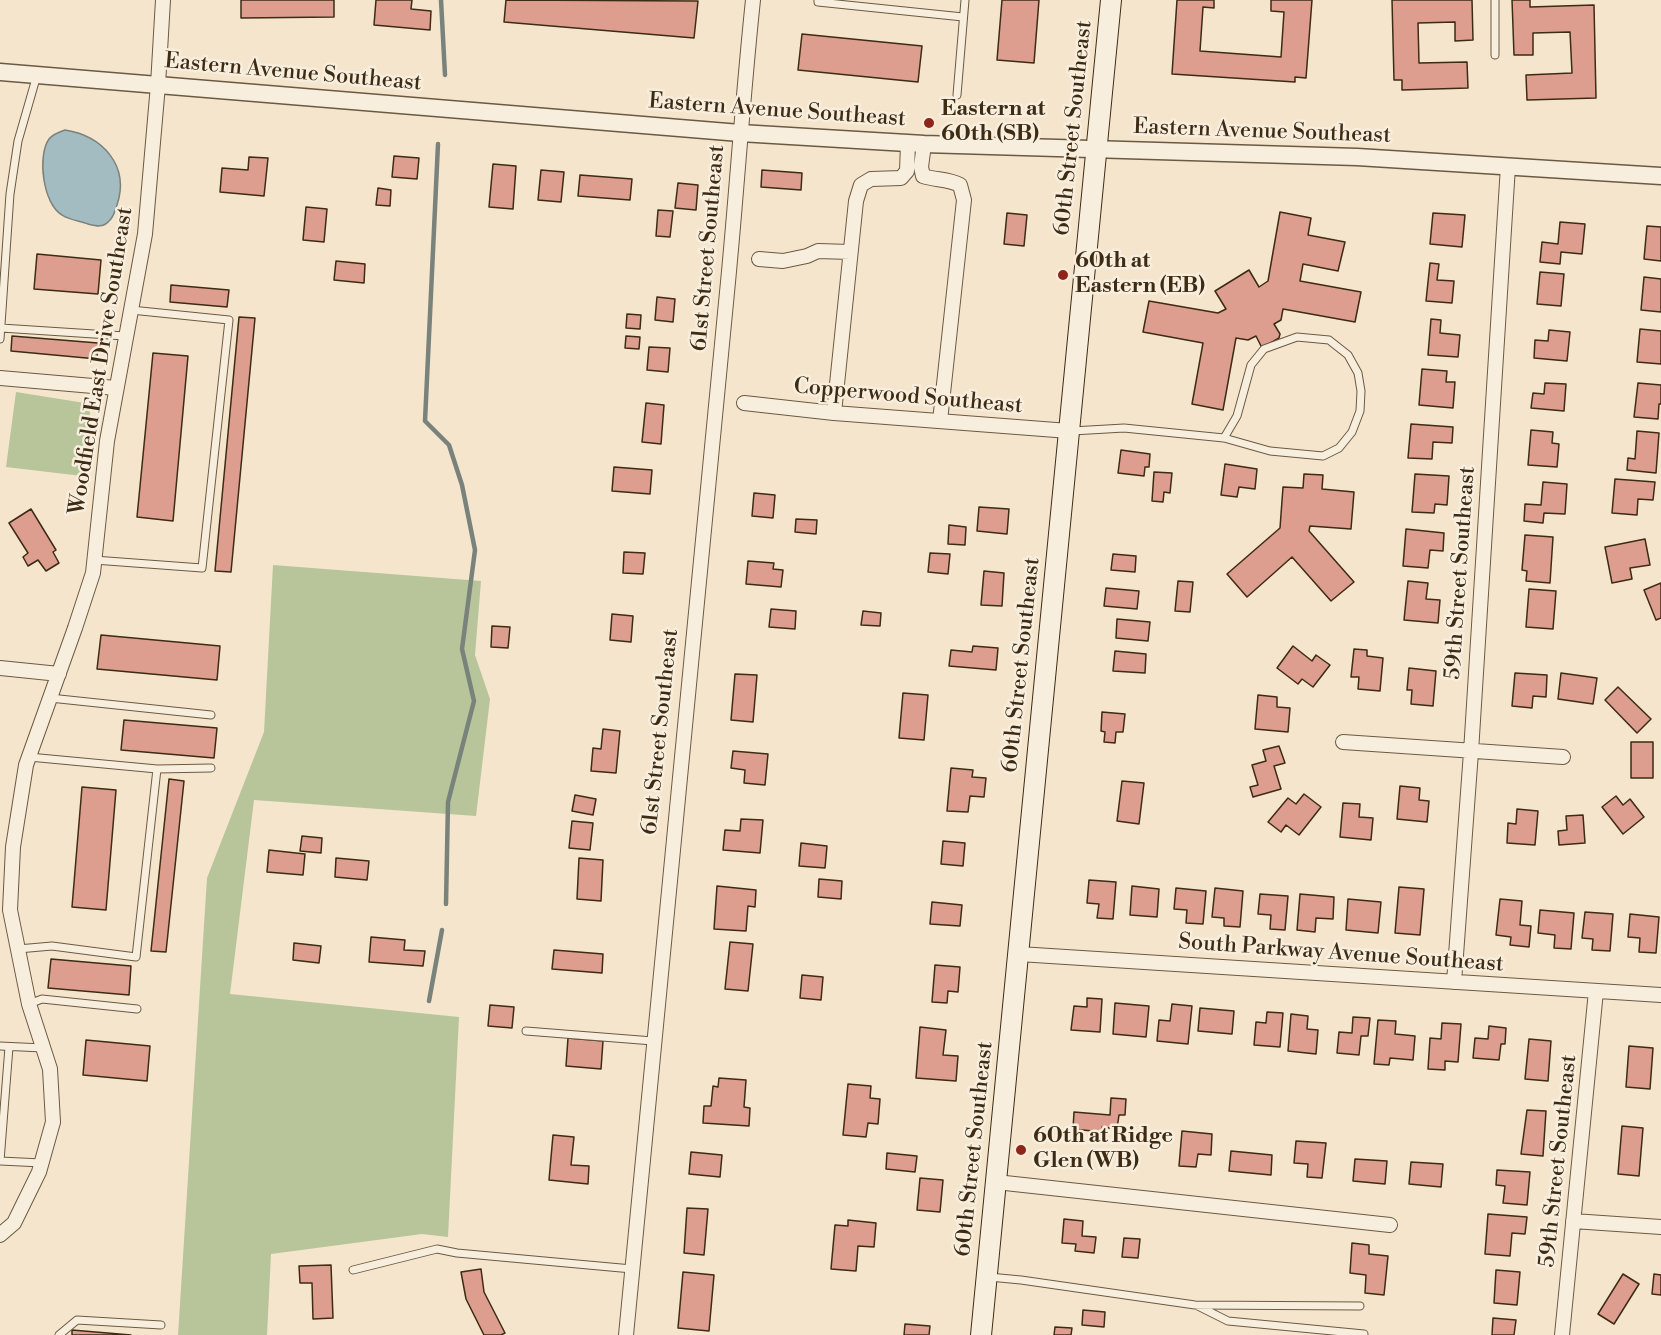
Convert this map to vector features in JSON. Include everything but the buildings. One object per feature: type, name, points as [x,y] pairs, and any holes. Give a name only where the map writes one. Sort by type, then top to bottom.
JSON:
[{"type":"main road","name":"60th Street Southeast","points":[[981,1335],[1111,0]]},
{"type":"street","name":"Woodfield East Drive Southeast","points":[[0,1235],[14,1223],[39,1172],[53,1122],[50,1069],[28,1004],[10,910],[13,847],[26,765],[93,573],[107,441],[145,234],[163,0]]},
{"type":"street","name":"61st Street Southeast","points":[[626,1335],[753,0]]},
{"type":"street","name":"Eastern Avenue Southeast","points":[[0,72],[740,133],[916,144],[1357,158],[1661,176]]},
{"type":"street","points":[[834,413],[856,201],[861,185],[871,179],[901,178],[907,171],[916,144]]},
{"type":"street","points":[[916,144],[923,176],[953,181],[960,185],[964,200],[940,422]]},
{"type":"street","name":"59th Street Southeast","points":[[1454,982],[1472,752],[1508,166]]},
{"type":"street","points":[[759,259],[783,261],[818,251],[850,252]]},
{"type":"street","points":[[0,378],[116,388]]},
{"type":"street","name":"Copperwood Southeast","points":[[744,403],[834,413],[1069,431]]},
{"type":"street","points":[[0,668],[59,674]]},
{"type":"street","points":[[1343,742],[1563,757]]},
{"type":"street","points":[[0,930],[14,932]]},
{"type":"street","name":"South Parkway Avenue Southeast","points":[[1019,954],[1661,995]]},
{"type":"street","name":"59th Street Southeast","points":[[1562,1335],[1596,990]]},
{"type":"street","points":[[996,1182],[1390,1224]]},
{"type":"street","points":[[1573,1221],[1661,1227]]},
{"type":"lane","points":[[818,0],[818,2],[963,17]]},
{"type":"lane","points":[[957,95],[965,0]]},
{"type":"lane","points":[[1495,0],[1495,55]]},
{"type":"lane","points":[[0,339],[10,194],[18,141],[37,75]]},
{"type":"lane","points":[[94,560],[202,568],[229,320],[130,310]]},
{"type":"lane","points":[[1,328],[125,336]]},
{"type":"lane","points":[[1069,431],[1124,428],[1224,438],[1270,452],[1323,456],[1339,448],[1353,432],[1360,411],[1361,391],[1358,372],[1348,355],[1329,340],[1297,337],[1264,349],[1251,365],[1237,416],[1224,438]]},
{"type":"lane","points":[[50,698],[211,716]]},
{"type":"lane","points":[[29,757],[157,769],[211,768]]},
{"type":"lane","points":[[18,949],[52,946],[136,957],[157,769]]},
{"type":"lane","points":[[28,1004],[42,999],[137,1009]]},
{"type":"lane","points":[[526,1031],[653,1041]]},
{"type":"lane","points":[[0,1047],[43,1048]]},
{"type":"lane","points":[[9,1047],[2,1104],[0,1161],[42,1163]]},
{"type":"lane","points":[[353,1270],[437,1249],[457,1253],[632,1269]]},
{"type":"lane","points":[[987,1277],[1195,1305],[1360,1306]]},
{"type":"lane","points":[[1195,1305],[1228,1321],[1364,1334]]},
{"type":"lane","points":[[59,1335],[77,1320],[160,1325]]},
{"type":"green space","points":[[16,392],[91,404],[82,476],[6,467]]},
{"type":"green space","points":[[273,565],[481,581],[475,655],[490,699],[476,816],[254,800],[230,994],[459,1017],[448,1237],[422,1234],[271,1254],[267,1335],[178,1335],[207,878],[264,732]]},
{"type":"water","points":[[65,130],[79,133],[102,146],[116,166],[120,178],[120,191],[113,215],[104,225],[99,226],[68,218],[55,209],[50,201],[44,179],[43,156],[49,139]]},
{"type":"waterway","points":[[441,0],[445,75]]},
{"type":"waterway","points":[[438,144],[425,421],[449,445],[462,485],[475,550],[462,649],[474,701],[448,802],[446,904]]},
{"type":"waterway","points":[[429,1001],[442,930]]},
{"type":"place","name":"Eastern at 60th (SB)","points":[[929,123]]},
{"type":"place","name":"60th at Eastern (EB)","points":[[1063,275]]},
{"type":"place","name":"60th at Ridge Glen (WB)","points":[[1021,1150]]}]
